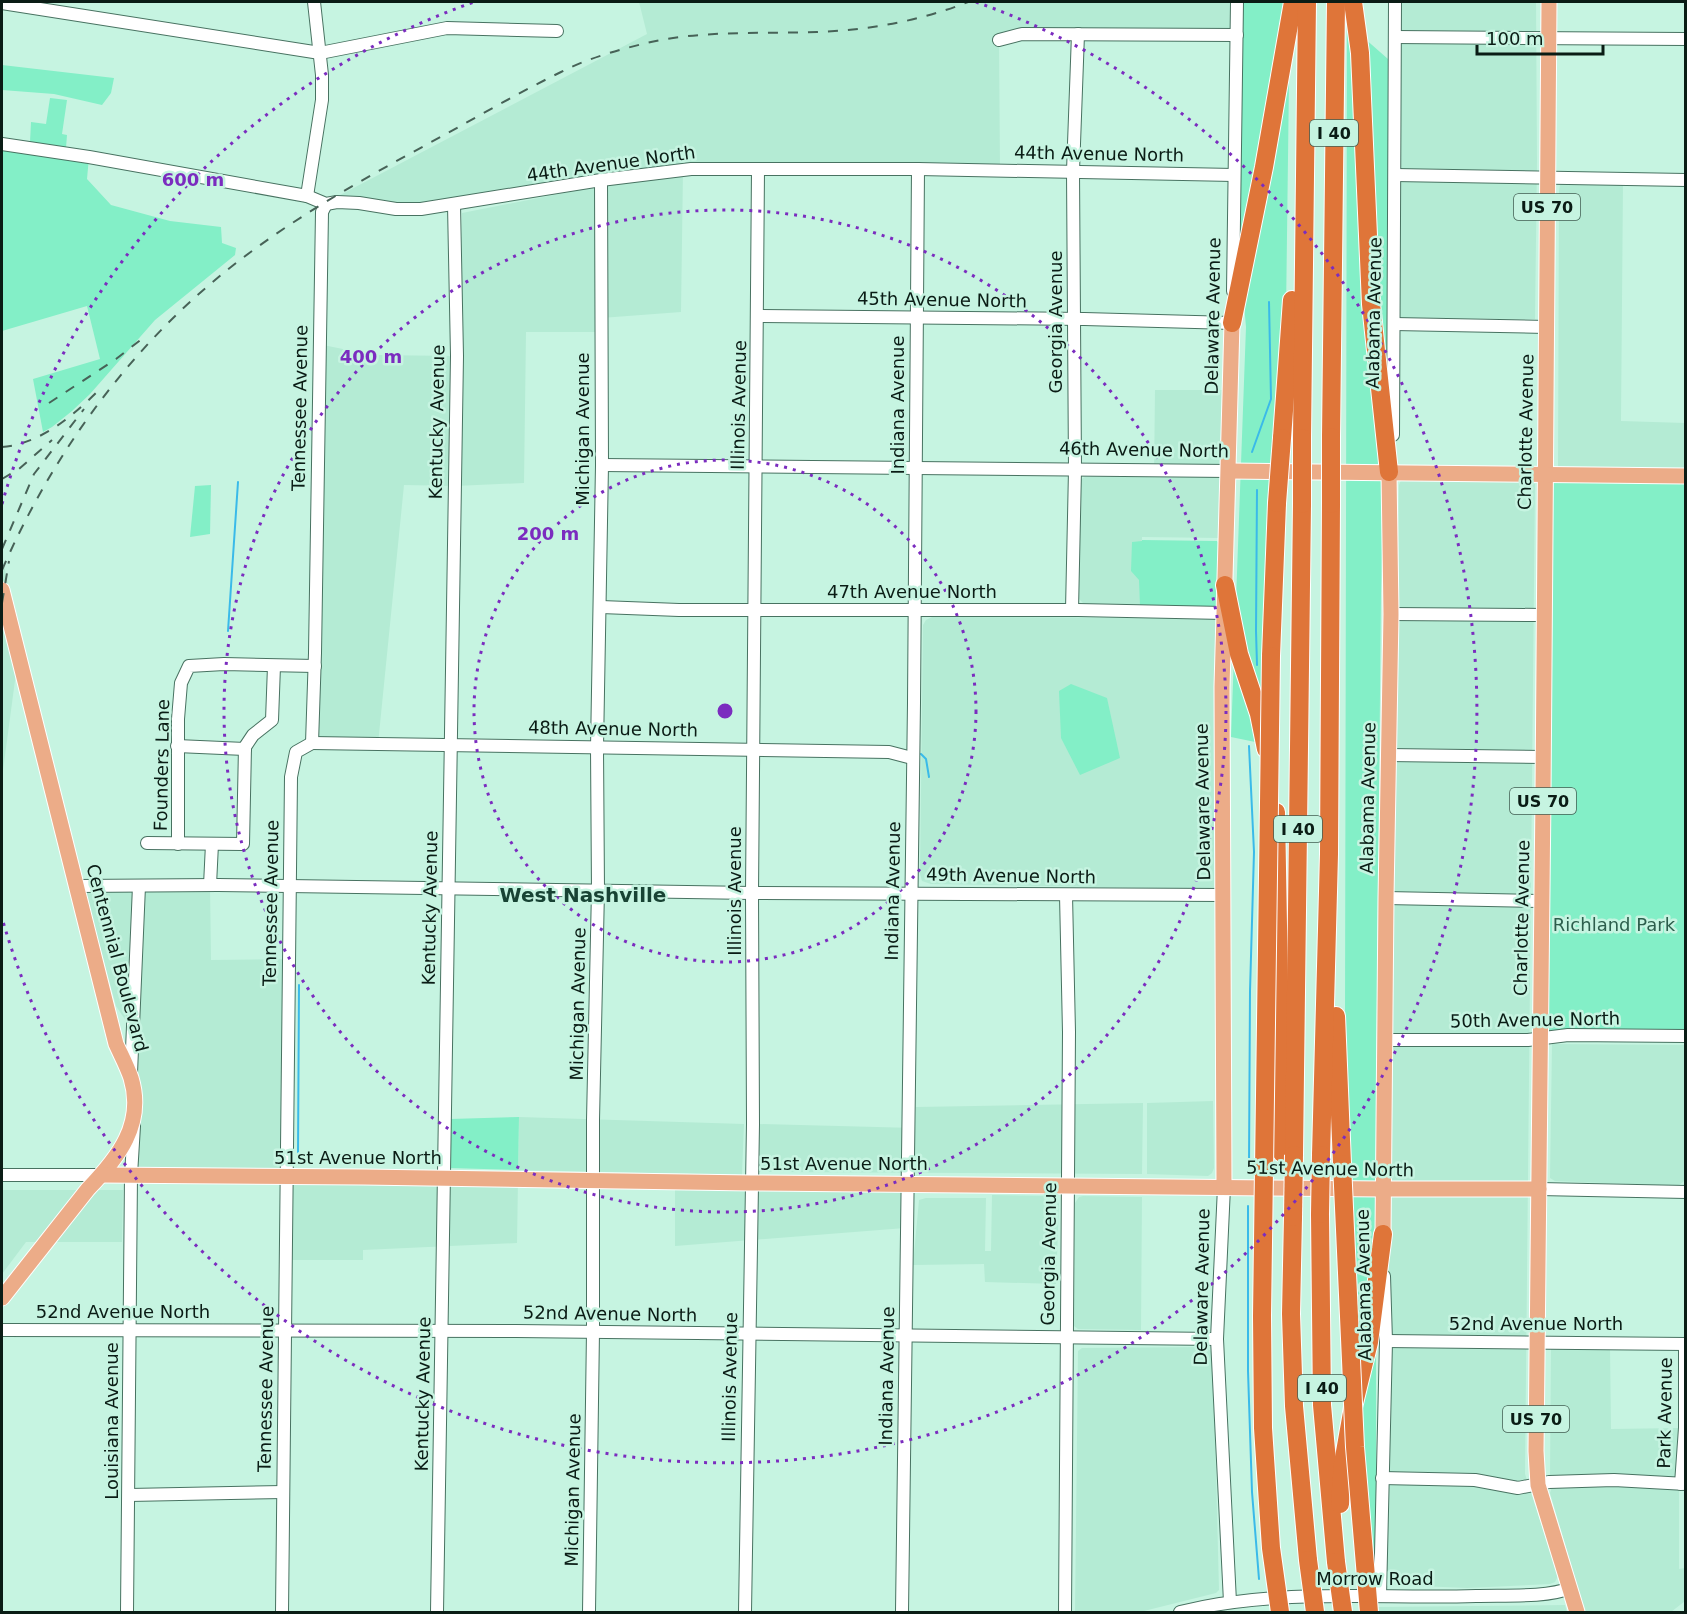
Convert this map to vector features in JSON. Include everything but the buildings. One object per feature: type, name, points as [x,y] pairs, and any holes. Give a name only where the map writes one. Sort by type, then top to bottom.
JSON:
[{"type":"highway","points":[[1232,323],[1264,167],[1293,2]]},
{"type":"highway","name":"I 40","points":[[1306,2],[1302,504],[1288,1155],[1293,1406],[1313,1612]]},
{"type":"highway","name":"I 40","points":[[1336,2],[1329,854],[1320,1214],[1322,1405],[1336,1562],[1343,1612]]},
{"type":"highway","points":[[1353,2],[1360,53],[1371,304],[1389,472]]},
{"type":"highway","points":[[1280,1612],[1271,1548],[1263,1428],[1262,1316],[1271,656],[1277,503],[1292,306],[1304,227]]},
{"type":"highway","points":[[1225,585],[1239,654],[1259,714],[1275,794],[1288,1155]]},
{"type":"highway","points":[[1329,854],[1355,1447],[1369,1612]]},
{"type":"highway","points":[[1336,1562],[1343,1463],[1353,1407],[1369,1342],[1383,1234]]},
{"type":"main road","name":"Charlotte Avenue","points":[[1549,2],[1536,1451],[1538,1485],[1577,1612]]},
{"type":"main road","name":"Delaware Avenue","points":[[1224,1187],[1222,752],[1232,323]]},
{"type":"main road","name":"46th Avenue North","points":[[1230,471],[1686,476]]},
{"type":"main road","name":"Alabama Avenue","points":[[1383,1234],[1391,614],[1389,472]]},
{"type":"main road","name":"Centennial Boulevard","points":[[2,590],[116,1044],[131,1077],[134,1091],[134,1122],[126,1141],[2,1298]]},
{"type":"main road","name":"51st Avenue North","points":[[101,1175],[1539,1189]]},
{"type":"street","points":[[307,196],[322,100],[320,53],[314,2]]},
{"type":"street","name":"Delaware Avenue","points":[[1232,323],[1237,2]]},
{"type":"street","name":"Alabama Avenue","points":[[1389,472],[1393,453],[1395,2]]},
{"type":"street","points":[[2,3],[320,53],[447,28],[557,31]]},
{"type":"street","points":[[999,40],[1022,34],[1237,35]]},
{"type":"street","name":"Georgia Avenue","points":[[1072,610],[1075,470],[1073,171],[1078,34]]},
{"type":"street","points":[[1395,37],[1686,39]]},
{"type":"street","name":"44th Avenue North","points":[[2,144],[90,157],[307,196],[327,204],[359,203],[396,209],[454,205],[601,180],[692,169],[918,169],[1234,174]]},
{"type":"street","name":"Indiana Avenue","points":[[902,1612],[906,1184],[911,968],[918,169]]},
{"type":"street","name":"Illinois Avenue","points":[[745,1612],[753,1089],[752,893],[759,170]]},
{"type":"street","points":[[1395,175],[1686,180]]},
{"type":"street","name":"Michigan Avenue","points":[[589,1612],[594,1331],[597,748],[601,607],[601,180]]},
{"type":"street","name":"Tennessee Avenue","points":[[282,1612],[291,777],[296,752],[312,743],[315,666],[318,344],[322,212],[327,204]]},
{"type":"street","name":"Kentucky Avenue","points":[[437,1612],[457,356],[454,205]]},
{"type":"street","name":"45th Avenue North","points":[[758,316],[1232,323]]},
{"type":"street","points":[[1394,324],[1546,327]]},
{"type":"street","name":"46th Avenue North","points":[[602,465],[1230,471]]},
{"type":"street","name":"47th Avenue North","points":[[601,607],[1224,613]]},
{"type":"street","points":[[1391,614],[1543,615]]},
{"type":"street","name":"Founders Lane","points":[[178,843],[177,746],[181,683],[189,666],[224,664],[315,666]]},
{"type":"street","points":[[177,746],[245,749],[253,735],[272,720],[274,666]]},
{"type":"street","name":"48th Avenue North","points":[[312,743],[889,752],[912,758]]},
{"type":"street","name":"Founders Lane","points":[[147,843],[243,844],[245,749]]},
{"type":"street","points":[[1388,755],[1543,757]]},
{"type":"street","points":[[210,885],[212,844]]},
{"type":"street","name":"49th Avenue North","points":[[77,886],[210,885],[752,893],[1224,895]]},
{"type":"street","points":[[131,1077],[139,886]]},
{"type":"street","name":"Georgia Avenue","points":[[1065,1612],[1069,1032],[1066,895]]},
{"type":"street","points":[[1386,898],[1542,900]]},
{"type":"street","name":"50th Avenue North","points":[[1385,1040],[1527,1040],[1568,1035],[1686,1036]]},
{"type":"street","name":"Louisiana Avenue","points":[[128,1612],[131,1175],[134,1122]]},
{"type":"street","name":"51st Avenue North","points":[[2,1174],[101,1175]]},
{"type":"street","name":"Delaware Avenue","points":[[1224,1187],[1217,1339],[1230,1602]]},
{"type":"street","name":"51st Avenue North","points":[[1539,1189],[1686,1192]]},
{"type":"street","name":"Alabama Avenue","points":[[1380,1596],[1386,1341],[1383,1234]]},
{"type":"street","name":"52nd Avenue North","points":[[2,1330],[594,1331],[1217,1339]]},
{"type":"street","name":"52nd Avenue North","points":[[1386,1341],[1685,1344]]},
{"type":"street","name":"Park Avenue","points":[[1683,1484],[1685,1344]]},
{"type":"street","points":[[1382,1478],[1475,1480],[1514,1488],[1550,1482],[1614,1480],[1683,1484]]},
{"type":"street","points":[[129,1495],[283,1492]]},
{"type":"street","name":"Morrow Road","points":[[1180,1612],[1230,1602],[1283,1597],[1494,1596],[1560,1593],[1570,1588]]},
{"type":"shaded area","points":[[639,2],[1237,2],[1237,35],[999,40],[1000,170],[683,170],[681,312],[601,318],[601,332],[526,332],[524,483],[455,486],[404,485],[378,744],[312,743],[318,344],[373,355],[456,356],[462,333],[462,213],[661,174],[454,205],[323,204],[647,34]]},
{"type":"shaded area","points":[[1402,2],[1536,2],[1535,319],[1401,318],[1397,315]]},
{"type":"shaded area","points":[[1564,181],[1623,182],[1621,421],[1685,423],[1685,470],[1558,468],[1559,191]]},
{"type":"shaded area","points":[[1155,390],[1224,390],[1221,538],[1142,537],[1140,606],[1086,606],[1078,598],[1080,480],[1085,477],[1154,477]]},
{"type":"shaded area","points":[[1401,480],[1531,482],[1535,484],[1525,1474],[1558,1576],[1555,1582],[1550,1584],[1467,1588],[1396,1585],[1390,1583],[1386,1576],[1399,485]]},
{"type":"shaded area","points":[[2,555],[20,643],[2,778]]},
{"type":"shaded area","points":[[932,617],[1217,618],[1216,889],[931,884],[922,881],[920,874],[923,625]]},
{"type":"shaded area","points":[[210,885],[211,960],[288,959],[286,1177],[132,1172],[130,1027],[116,1006],[85,891]]},
{"type":"shaded area","points":[[1552,1044],[1685,1045],[1684,1181],[1678,1186],[1555,1181],[1550,1178]]},
{"type":"shaded area","points":[[1213,1101],[1214,1168],[1212,1173],[1208,1176],[1147,1174],[1147,1103]]},
{"type":"shaded area","points":[[1143,1103],[1142,1174],[759,1172],[759,1124],[915,1128],[916,1107]]},
{"type":"shaded area","points":[[519,1117],[744,1124],[742,1175],[518,1170]]},
{"type":"shaded area","points":[[286,1177],[518,1179],[517,1243],[363,1250],[363,1260],[285,1260]]},
{"type":"shaded area","points":[[675,1181],[906,1184],[905,1228],[675,1246]]},
{"type":"shaded area","points":[[2,1190],[123,1190],[122,1242],[26,1242],[2,1274]]},
{"type":"shaded area","points":[[992,1195],[1056,1198],[1059,1204],[1056,1284],[985,1282],[984,1264],[913,1265],[919,1200],[986,1198],[985,1251],[991,1251]]},
{"type":"shaded area","points":[[1079,1197],[1142,1197],[1141,1330],[1078,1329],[1074,1326],[1075,1203]]},
{"type":"shaded area","points":[[1206,1347],[1213,1353],[1219,1590],[1216,1593],[1140,1612],[1075,1612],[1078,1351],[1082,1348]]},
{"type":"shaded area","points":[[1551,1347],[1610,1348],[1611,1429],[1679,1428],[1678,1479],[1550,1477]]},
{"type":"shaded area","points":[[1552,1487],[1679,1487],[1679,1569],[1685,1568],[1685,1601],[1671,1612],[1585,1612],[1550,1493]]},
{"type":"shaded area","points":[[1565,1605],[1567,1612],[1377,1612],[1376,1607]]},
{"type":"green space","points":[[1242,2],[1290,2],[1286,314],[1260,743],[1231,737],[1246,327],[1240,258]]},
{"type":"green space","points":[[1347,23],[1388,59],[1388,319],[1381,593],[1376,1096],[1376,1577],[1358,1587],[1345,1020]]},
{"type":"green space","points":[[2,65],[114,78],[111,93],[102,105],[54,94],[2,90]]},
{"type":"green space","points":[[50,98],[67,100],[62,134],[67,135],[66,148],[30,142],[31,122],[46,124]]},
{"type":"green space","points":[[2,144],[89,157],[87,179],[111,205],[170,221],[221,227],[222,243],[236,248],[235,255],[155,320],[90,394],[72,411],[43,432],[33,379],[100,359],[87,306],[2,331]]},
{"type":"green space","name":"Richland Park","points":[[1545,473],[1685,476],[1685,1036],[1541,1037]]},
{"type":"green space","points":[[211,485],[210,534],[190,537],[195,486]]},
{"type":"green space","points":[[1142,540],[1217,541],[1219,543],[1217,607],[1140,606],[1139,580],[1131,571],[1132,542]]},
{"type":"green space","points":[[1071,684],[1107,698],[1120,758],[1080,775],[1061,738],[1059,691]]},
{"type":"green space","points":[[519,1117],[518,1170],[449,1168],[450,1119]]},
{"type":"waterway","points":[[1252,452],[1271,399],[1269,302]]},
{"type":"waterway","points":[[228,631],[238,482]]},
{"type":"waterway","points":[[1257,490],[1257,665]]},
{"type":"waterway","points":[[1249,746],[1254,852],[1249,1167]]},
{"type":"waterway","points":[[921,754],[926,759],[929,777]]},
{"type":"waterway","points":[[298,1157],[299,985]]},
{"type":"waterway","points":[[1248,1206],[1248,1371],[1252,1492],[1259,1579]]},
{"type":"railway","points":[[2,570],[24,523],[76,435],[139,354],[174,317],[252,251],[347,189],[546,79],[582,62],[616,51],[651,42],[692,36],[817,32],[875,27],[913,19],[968,2]]},
{"type":"railway","points":[[49,403],[116,359],[143,338]]},
{"type":"railway","points":[[2,447],[16,445],[43,435],[67,419],[99,390]]},
{"type":"railway","points":[[2,549],[34,474],[84,409]]},
{"type":"railway","points":[[2,479],[19,469],[52,440]]},
{"type":"railway","points":[[2,603],[9,561]]},
{"type":"district","name":"West Nashville","points":[[583,895]]}]
